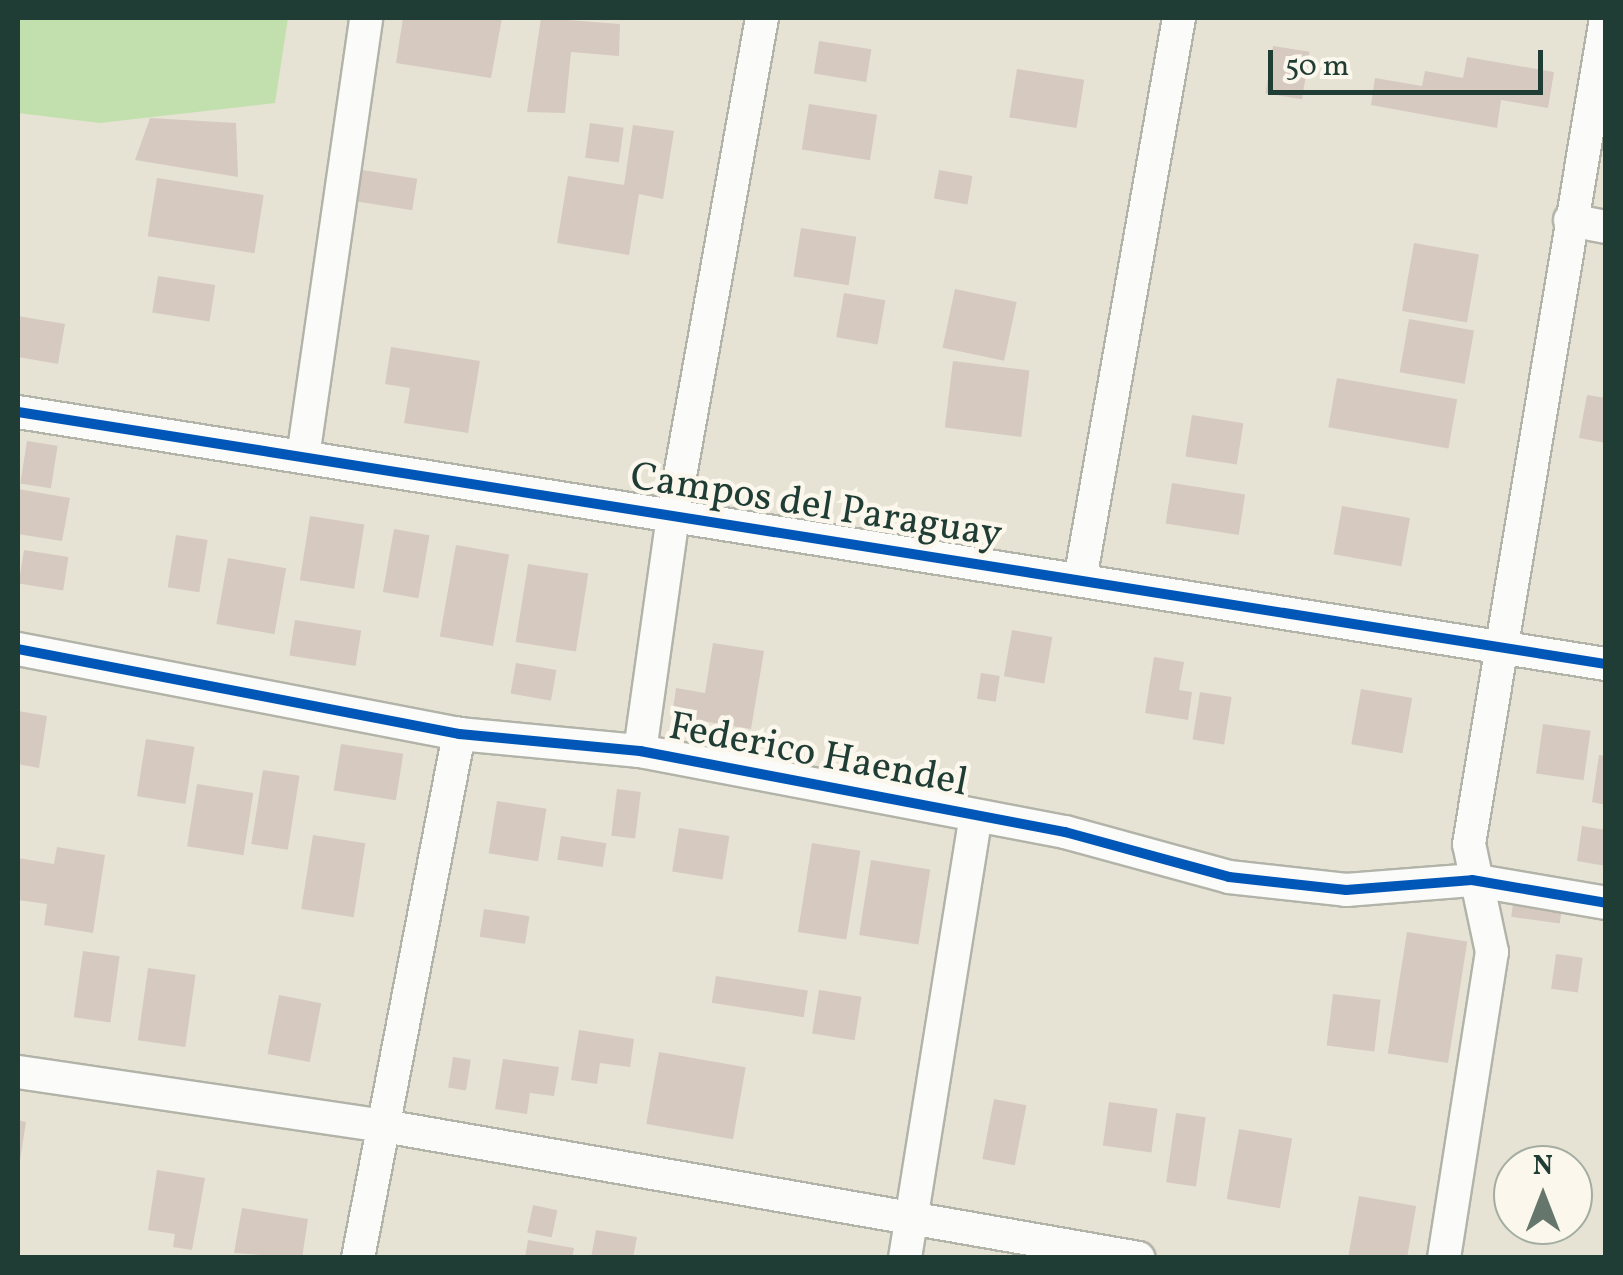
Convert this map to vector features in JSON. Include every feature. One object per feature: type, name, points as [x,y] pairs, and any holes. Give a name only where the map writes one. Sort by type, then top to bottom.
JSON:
[{"type":"street","points":[[303,456],[366,18]]},
{"type":"street","points":[[640,752],[673,515],[762,18]]},
{"type":"street","points":[[1080,580],[1179,18]]},
{"type":"street","points":[[1444,1258],[1492,952],[1488,915],[1472,880],[1469,844],[1606,18]]},
{"type":"street","points":[[1570,220],[1606,226]]},
{"type":"street","name":"Campos del Paraguay","points":[[18,412],[1606,664]]},
{"type":"street","name":"Federico Haendel","points":[[18,649],[459,734],[640,752],[1065,832],[1230,877],[1346,890],[1472,880],[1606,902]]},
{"type":"street","points":[[358,1258],[459,734]]},
{"type":"street","points":[[905,1258],[976,817]]},
{"type":"street","points":[[18,1072],[384,1126],[1139,1258]]},
{"type":"green space","points":[[18,18],[288,18],[275,103],[100,123],[18,113]]},
{"type":"building","points":[[403,18],[502,18],[491,78],[396,63]]},
{"type":"building","points":[[541,18],[620,24],[619,56],[571,52],[565,113],[527,112]]},
{"type":"building","points":[[819,41],[871,49],[866,82],[814,74]]},
{"type":"building","points":[[1273,46],[1310,52],[1302,99],[1265,93]]},
{"type":"building","points":[[1467,57],[1554,72],[1548,108],[1501,100],[1497,128],[1371,105],[1375,78],[1422,86],[1425,71],[1463,78]]},
{"type":"building","points":[[1017,69],[1084,80],[1076,128],[1009,117]]},
{"type":"building","points":[[809,104],[877,115],[870,160],[802,149]]},
{"type":"building","points":[[150,118],[236,123],[238,177],[135,160]]},
{"type":"building","points":[[590,123],[624,128],[619,162],[585,158]]},
{"type":"building","points":[[633,125],[674,131],[663,199],[639,194],[629,255],[557,243],[568,176],[624,185]]},
{"type":"building","points":[[356,169],[417,179],[412,210],[351,201]]},
{"type":"building","points":[[939,170],[972,176],[967,204],[934,199]]},
{"type":"building","points":[[157,178],[264,195],[254,253],[148,236]]},
{"type":"building","points":[[801,228],[856,237],[849,285],[793,276]]},
{"type":"building","points":[[1414,243],[1479,254],[1467,322],[1402,311]]},
{"type":"building","points":[[158,276],[215,285],[209,322],[152,313]]},
{"type":"building","points":[[955,289],[1017,302],[1004,361],[943,348]]},
{"type":"building","points":[[844,293],[885,300],[878,345],[836,337]]},
{"type":"building","points":[[18,316],[65,324],[58,364],[18,357]]},
{"type":"building","points":[[1409,319],[1474,330],[1465,384],[1400,372]]},
{"type":"building","points":[[391,347],[480,361],[468,433],[404,423],[410,388],[385,384]]},
{"type":"building","points":[[953,361],[1029,370],[1021,437],[945,428]]},
{"type":"building","points":[[1337,378],[1457,399],[1448,448],[1328,427]]},
{"type":"building","points":[[1587,395],[1606,398],[1606,443],[1579,438]]},
{"type":"building","points":[[1192,415],[1243,423],[1237,465],[1185,456]]},
{"type":"building","points":[[27,441],[58,446],[51,488],[20,483]]},
{"type":"building","points":[[1172,483],[1245,495],[1239,535],[1166,523]]},
{"type":"building","points":[[18,489],[70,498],[62,541],[18,534]]},
{"type":"building","points":[[1342,506],[1410,518],[1401,566],[1333,554]]},
{"type":"building","points":[[310,516],[364,525],[354,589],[300,580]]},
{"type":"building","points":[[394,529],[429,535],[418,598],[383,592]]},
{"type":"building","points":[[176,535],[208,540],[199,592],[168,587]]},
{"type":"building","points":[[456,545],[509,554],[493,646],[440,637]]},
{"type":"building","points":[[24,550],[68,557],[63,591],[19,584]]},
{"type":"building","points":[[228,558],[286,568],[274,634],[216,624]]},
{"type":"building","points":[[528,564],[588,574],[576,652],[516,642]]},
{"type":"building","points":[[295,620],[361,630],[356,666],[289,656]]},
{"type":"building","points":[[1012,630],[1052,637],[1044,683],[1004,676]]},
{"type":"building","points":[[713,643],[764,651],[751,729],[672,716],[676,688],[705,693]]},
{"type":"building","points":[[1154,657],[1184,662],[1179,690],[1192,692],[1188,720],[1145,713]]},
{"type":"building","points":[[516,663],[556,670],[551,701],[511,694]]},
{"type":"building","points":[[981,673],[1000,676],[996,702],[977,699]]},
{"type":"building","points":[[1361,689],[1412,698],[1402,753],[1351,744]]},
{"type":"building","points":[[1200,692],[1232,697],[1224,744],[1192,739]]},
{"type":"building","points":[[18,711],[47,716],[39,768],[18,764]]},
{"type":"building","points":[[1543,724],[1591,731],[1584,780],[1536,774]]},
{"type":"building","points":[[146,739],[194,747],[185,804],[137,796]]},
{"type":"building","points":[[341,744],[403,754],[396,800],[334,790]]},
{"type":"building","points":[[1599,755],[1606,756],[1606,805],[1592,802]]},
{"type":"building","points":[[263,770],[300,776],[288,850],[251,844]]},
{"type":"building","points":[[197,784],[253,793],[243,855],[187,846]]},
{"type":"building","points":[[617,789],[641,792],[635,839],[611,836]]},
{"type":"building","points":[[497,801],[546,809],[538,861],[489,853]]},
{"type":"building","points":[[1582,826],[1606,830],[1606,866],[1577,861]]},
{"type":"building","points":[[679,828],[729,836],[722,879],[672,871]]},
{"type":"building","points":[[313,835],[365,843],[354,917],[301,909]]},
{"type":"building","points":[[561,836],[606,843],[603,867],[557,860]]},
{"type":"building","points":[[812,843],[860,851],[846,940],[798,932]]},
{"type":"building","points":[[57,847],[105,855],[93,933],[44,925],[47,904],[18,900],[18,858],[54,864]]},
{"type":"building","points":[[871,860],[930,869],[918,944],[859,935]]},
{"type":"building","points":[[1514,897],[1563,904],[1560,924],[1511,917]]},
{"type":"building","points":[[484,909],[529,916],[525,944],[480,937]]},
{"type":"building","points":[[1407,932],[1467,942],[1448,1063],[1388,1053]]},
{"type":"building","points":[[83,951],[120,956],[110,1022],[74,1017]]},
{"type":"building","points":[[1556,954],[1583,958],[1578,992],[1551,989]]},
{"type":"building","points":[[148,968],[196,975],[185,1047],[138,1040]]},
{"type":"building","points":[[716,976],[808,991],[804,1017],[712,1003]]},
{"type":"building","points":[[819,990],[861,997],[855,1040],[812,1033]]},
{"type":"building","points":[[1333,994],[1381,1000],[1374,1051],[1327,1046]]},
{"type":"building","points":[[279,995],[321,1003],[310,1062],[268,1054]]},
{"type":"building","points":[[579,1030],[634,1039],[630,1067],[600,1063],[597,1084],[571,1080]]},
{"type":"building","points":[[659,1052],[746,1067],[733,1139],[646,1124]]},
{"type":"building","points":[[453,1057],[471,1060],[466,1090],[448,1088]]},
{"type":"building","points":[[503,1059],[559,1067],[554,1096],[530,1093],[527,1114],[495,1109]]},
{"type":"building","points":[[994,1099],[1026,1105],[1015,1165],[982,1159]]},
{"type":"building","points":[[1109,1102],[1158,1109],[1151,1152],[1103,1146]]},
{"type":"building","points":[[1176,1113],[1206,1117],[1196,1186],[1166,1182]]},
{"type":"building","points":[[18,1120],[26,1122],[20,1160],[18,1160]]},
{"type":"building","points":[[1239,1129],[1292,1138],[1280,1208],[1227,1199]]},
{"type":"building","points":[[157,1170],[205,1178],[192,1250],[173,1247],[175,1234],[148,1230]]},
{"type":"building","points":[[1359,1196],[1416,1206],[1407,1258],[1349,1255]]},
{"type":"building","points":[[533,1205],[557,1210],[552,1238],[527,1232]]},
{"type":"building","points":[[242,1208],[308,1219],[302,1258],[234,1253]]},
{"type":"building","points":[[596,1230],[637,1237],[633,1258],[591,1258]]},
{"type":"building","points":[[528,1240],[574,1248],[572,1258],[525,1258]]},
{"type":"cycle path","points":[[18,412],[1606,664]]},
{"type":"cycle path","points":[[18,649],[459,734],[640,751],[1065,832],[1229,877],[1346,890],[1472,880],[1606,903]]}]
